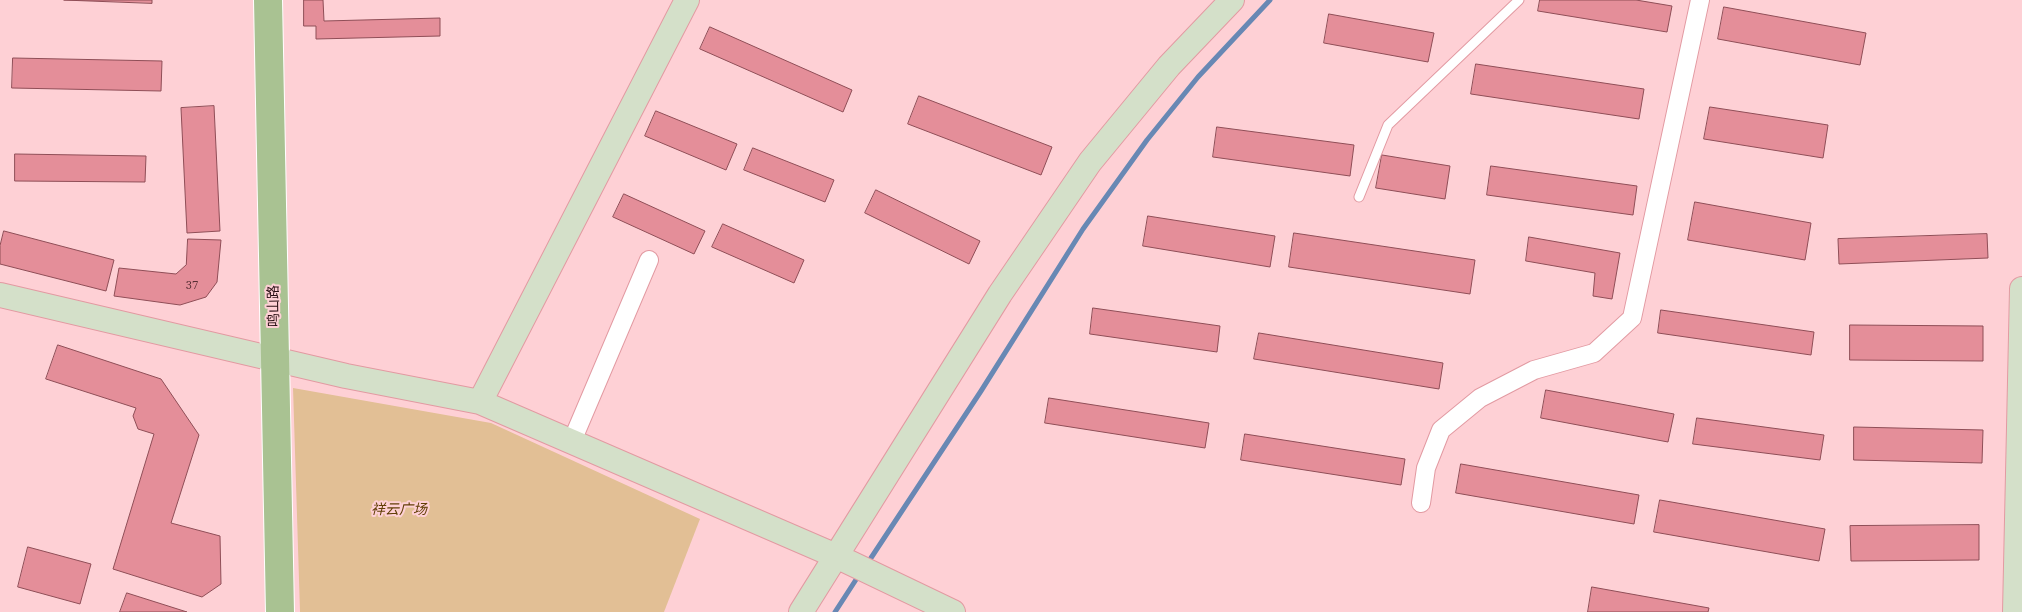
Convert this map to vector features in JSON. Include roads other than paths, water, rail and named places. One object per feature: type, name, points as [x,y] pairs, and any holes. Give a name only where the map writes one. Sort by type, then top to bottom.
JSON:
[{"type":"main road","name":"鸣山路","points":[[268,0],[280,612]]},
{"type":"main road","points":[[480,402],[687,0]]},
{"type":"main road","points":[[801,612],[854,565],[1000,294],[1090,162],[1170,66],[1232,0]]},
{"type":"main road","points":[[2015,612],[2022,289]]},
{"type":"main road","points":[[0,295],[346,376],[480,402],[854,565],[953,612]]},
{"type":"street","points":[[1421,503],[1426,468],[1441,430],[1480,398],[1534,370],[1594,353],[1632,318],[1700,0]]},
{"type":"street","points":[[572,441],[649,260]]},
{"type":"lane","points":[[1359,197],[1388,124],[1519,0]]},
{"type":"waterway","points":[[867,564],[981,391],[1083,229],[1147,140],[1198,77],[1270,0]]},
{"type":"waterway","points":[[835,612],[859,575]]},
{"type":"park label","name":"祥云广场","points":[[399,510]]}]
